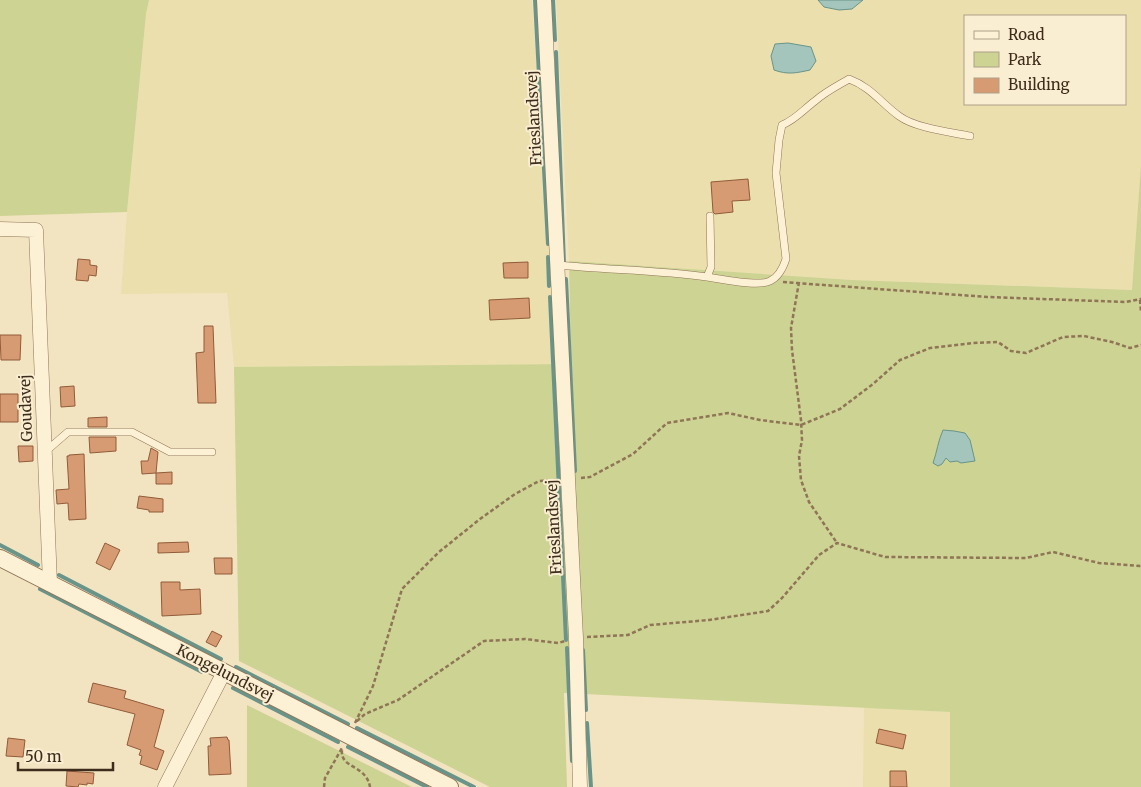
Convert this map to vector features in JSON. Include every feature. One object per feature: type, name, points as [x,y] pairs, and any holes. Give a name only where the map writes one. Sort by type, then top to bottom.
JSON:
[{"type":"street","name":"Frieslandsvej","points":[[544,0],[576,638],[580,787]]},
{"type":"street","name":"Goudavej","points":[[0,229],[36,230],[50,584]]},
{"type":"street","name":"Kongelundsvej","points":[[0,558],[450,787]]},
{"type":"street","points":[[165,787],[224,672]]},
{"type":"lane","points":[[558,265],[682,274],[756,284],[770,282],[782,271],[786,259],[776,173],[782,126],[790,122],[816,100],[850,79],[873,93],[900,117],[916,125],[970,136]]},
{"type":"lane","points":[[707,277],[711,267],[710,216]]},
{"type":"lane","points":[[44,452],[68,432],[132,432],[170,452],[212,452]]},
{"type":"path","points":[[770,282],[799,282],[987,298],[1126,302],[1141,299],[1141,312]]},
{"type":"path","points":[[799,282],[791,328],[792,350],[802,424],[799,456],[801,480],[809,502],[836,543],[885,557],[1026,558],[1053,552],[1099,563],[1141,566]]},
{"type":"path","points":[[568,479],[590,477],[633,454],[667,423],[728,413],[760,420],[802,424],[840,409],[873,384],[900,360],[930,348],[998,342],[1011,351],[1026,353],[1063,337],[1084,336],[1130,348],[1141,345]]},
{"type":"path","points":[[370,787],[369,780],[363,773],[344,761],[341,755],[342,749],[373,686],[402,589],[439,552],[514,494],[539,481],[554,480]]},
{"type":"path","points":[[324,787],[325,778],[355,722],[365,714],[398,700],[484,641],[525,639],[558,643],[576,638],[628,635],[650,625],[709,620],[768,611],[820,555],[836,543]]},
{"type":"shaded area","points":[[149,0],[532,0],[550,251],[554,364],[234,367],[227,293],[121,294],[127,212],[146,14]]},
{"type":"shaded area","points":[[556,0],[1141,0],[1141,165],[1133,290],[852,280],[569,261]]},
{"type":"shaded area","points":[[864,707],[950,712],[950,787],[863,787]]},
{"type":"green space","points":[[0,0],[149,0],[146,14],[127,212],[0,216]]},
{"type":"green space","points":[[1141,165],[1141,787],[950,787],[950,712],[564,693],[567,787],[490,787],[239,661],[234,367],[571,364],[569,261],[852,280],[1132,290]]},
{"type":"green space","points":[[247,705],[412,787],[247,787]]},
{"type":"water","points":[[818,0],[863,0],[852,9],[839,10],[824,7]]},
{"type":"water","points":[[788,43],[811,47],[816,61],[810,70],[784,73],[774,70],[771,56],[775,44]]},
{"type":"water","points":[[943,430],[965,433],[970,440],[975,461],[950,462],[946,458],[938,466],[933,463]]},
{"type":"building","points":[[748,179],[750,200],[732,201],[733,212],[715,214],[713,212],[711,182]]},
{"type":"building","points":[[78,259],[90,260],[90,265],[97,266],[96,276],[89,275],[88,281],[76,280]]},
{"type":"building","points":[[528,262],[528,278],[504,278],[503,263]]},
{"type":"building","points":[[529,298],[530,318],[490,320],[489,300]]},
{"type":"building","points":[[204,326],[213,326],[216,403],[198,403],[196,353],[204,352]]},
{"type":"building","points":[[0,335],[21,335],[20,360],[1,360]]},
{"type":"building","points":[[74,386],[75,406],[61,407],[60,387]]},
{"type":"building","points":[[0,394],[18,394],[18,422],[0,422]]},
{"type":"building","points":[[107,417],[107,427],[88,427],[88,418]]},
{"type":"building","points":[[89,437],[116,437],[116,451],[90,453]]},
{"type":"building","points":[[18,446],[33,446],[33,461],[19,462]]},
{"type":"building","points":[[151,448],[158,452],[156,473],[142,474],[141,461],[148,461]]},
{"type":"building","points":[[84,454],[86,519],[69,520],[68,503],[57,504],[56,490],[69,489],[67,456]]},
{"type":"building","points":[[172,472],[172,484],[156,484],[156,473]]},
{"type":"building","points":[[139,496],[163,499],[163,512],[149,512],[149,510],[137,508]]},
{"type":"building","points":[[188,542],[189,552],[158,553],[158,543]]},
{"type":"building","points":[[105,543],[120,550],[110,570],[96,563]]},
{"type":"building","points":[[214,558],[232,558],[232,574],[215,574]]},
{"type":"building","points":[[161,582],[180,582],[180,590],[200,589],[201,614],[162,616]]},
{"type":"building","points":[[212,631],[222,636],[216,647],[206,642]]},
{"type":"building","points":[[93,683],[126,691],[124,698],[164,710],[154,747],[164,751],[157,770],[140,764],[142,756],[139,755],[141,750],[127,745],[135,714],[88,702]]},
{"type":"building","points":[[879,729],[906,735],[903,749],[876,743]]},
{"type":"building","points":[[227,737],[229,740],[231,774],[209,775],[208,746],[211,746],[210,738]]},
{"type":"building","points":[[8,738],[25,740],[23,757],[6,756]]},
{"type":"building","points":[[67,771],[94,773],[93,784],[79,784],[78,787],[66,786]]},
{"type":"building","points":[[890,771],[906,771],[907,787],[890,787]]},
{"type":"waterway","points":[[535,0],[548,244]]},
{"type":"waterway","points":[[553,0],[555,40]]},
{"type":"waterway","points":[[556,52],[564,264]]},
{"type":"waterway","points":[[548,257],[549,286]]},
{"type":"waterway","points":[[566,279],[575,471]]},
{"type":"waterway","points":[[550,297],[566,640]]},
{"type":"waterway","points":[[0,545],[38,565]]},
{"type":"waterway","points":[[59,575],[221,659]]},
{"type":"waterway","points":[[40,589],[202,672]]},
{"type":"waterway","points":[[567,648],[572,761]]},
{"type":"waterway","points":[[583,650],[586,710]]},
{"type":"waterway","points":[[236,667],[348,724]]},
{"type":"waterway","points":[[233,688],[338,742]]},
{"type":"waterway","points":[[587,723],[591,787]]},
{"type":"waterway","points":[[357,728],[474,787]]},
{"type":"waterway","points":[[348,747],[427,787]]}]
